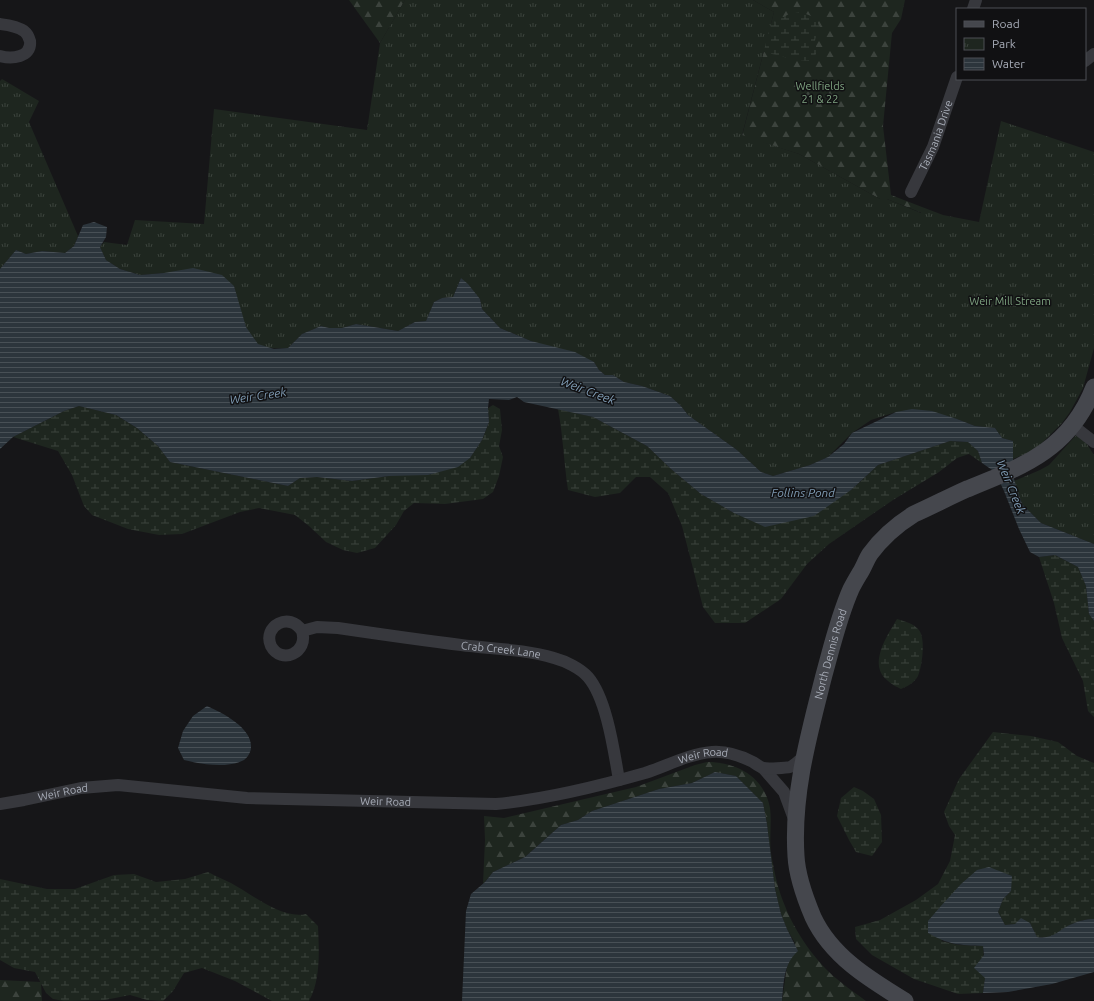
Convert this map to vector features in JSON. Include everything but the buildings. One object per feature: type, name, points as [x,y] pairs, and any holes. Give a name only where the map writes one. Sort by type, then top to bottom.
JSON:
[{"type":"main road","name":"North Dennis Road","points":[[905,1001],[873,982],[841,957],[814,918],[808,904],[796,858],[795,822],[797,797],[813,717],[840,621],[851,589],[870,555],[889,533],[904,520],[942,500],[984,483],[1041,455],[1054,445],[1072,425],[1085,405],[1094,387]]},
{"type":"street","points":[[0,24],[23,30],[29,36],[30,44],[29,50],[23,56],[8,58],[0,56]]},
{"type":"street","points":[[1086,60],[1094,54]]},
{"type":"street","name":"Tasmania Drive","points":[[911,192],[934,147],[956,80]]},
{"type":"street","points":[[1072,425],[1094,442]]},
{"type":"street","name":"Crab Creek Lane","points":[[302,631],[318,627],[338,628],[537,654],[555,658],[573,666],[588,677],[603,706],[619,780]]},
{"type":"street","name":"Weir Road","points":[[0,804],[80,788],[118,785],[247,798],[496,804],[553,796],[588,789],[648,772],[690,756],[713,752],[737,756],[763,768],[784,792],[795,822]]},
{"type":"street","name":"Weir Road","points":[[763,768],[785,768],[792,766],[805,756]]},
{"type":"green space","points":[[349,0],[405,0],[380,43]]},
{"type":"green space","name":"Weir Mill Stream","points":[[405,0],[753,0],[774,12],[742,135],[799,154],[880,199],[887,199],[921,213],[922,207],[943,215],[979,222],[1001,121],[1094,152],[1094,348],[1083,388],[1070,412],[1062,423],[1039,446],[1028,453],[1013,459],[1013,441],[1002,438],[995,428],[975,426],[957,419],[896,412],[871,420],[852,433],[828,457],[810,465],[773,476],[761,472],[737,450],[688,415],[670,396],[642,386],[624,382],[613,375],[605,375],[599,370],[594,362],[531,341],[500,328],[482,309],[480,299],[461,278],[453,297],[442,298],[434,302],[426,321],[415,322],[398,331],[356,324],[342,328],[329,328],[321,326],[302,334],[288,348],[272,348],[260,346],[249,333],[242,317],[234,286],[164,273],[140,275],[120,269],[106,260],[100,247],[104,242],[127,245],[135,220],[204,224],[214,109],[367,130],[380,43]]},
{"type":"green space","name":"Wellfields 21 & 22","points":[[753,0],[905,0],[901,19],[892,33],[883,126],[891,195],[922,207],[922,213],[887,199],[880,199],[799,154],[742,136],[774,12]]},
{"type":"green space","points":[[801,12],[816,18],[820,28],[815,40],[816,54],[811,61],[796,60],[760,51],[769,25],[789,14]]},
{"type":"green space","points":[[2,79],[39,101],[29,122],[78,236],[74,246],[65,253],[42,251],[26,254],[16,250],[0,269],[0,81]]},
{"type":"green space","points":[[493,405],[500,409],[502,430],[499,446],[503,457],[499,476],[493,492],[483,499],[445,504],[414,503],[404,511],[396,525],[375,548],[357,553],[343,550],[326,542],[295,515],[259,508],[240,512],[182,534],[159,535],[128,529],[92,515],[84,506],[72,475],[58,451],[13,437],[64,411],[79,406],[116,415],[137,428],[158,446],[170,462],[288,486],[300,478],[317,477],[352,481],[389,476],[470,458],[482,440],[489,422],[488,408]]},
{"type":"green space","points":[[558,409],[593,417],[647,446],[671,469],[701,494],[734,513],[851,490],[878,465],[950,441],[968,442],[978,451],[982,463],[969,454],[957,458],[939,472],[893,500],[829,544],[807,564],[781,599],[745,623],[715,623],[703,607],[682,526],[668,493],[650,477],[636,477],[620,493],[595,497],[568,490]]},
{"type":"green space","points":[[1079,432],[1094,455],[1094,544],[1041,523],[1022,504],[1014,481],[1049,465]]},
{"type":"green space","points":[[1055,555],[1078,567],[1086,586],[1089,614],[1094,621],[1094,717],[1088,711],[1083,681],[1062,638],[1054,603],[1039,557]]},
{"type":"green space","points":[[897,619],[912,624],[919,630],[923,646],[921,666],[918,676],[915,681],[901,689],[888,681],[882,674],[879,667],[879,659],[884,642]]},
{"type":"green space","points":[[993,732],[1031,736],[1058,742],[1077,756],[1094,763],[1094,919],[1074,923],[1052,936],[1043,938],[1037,937],[1030,923],[1005,925],[998,912],[1003,899],[1011,891],[941,941],[959,945],[983,946],[985,978],[983,993],[958,994],[914,979],[872,955],[856,939],[855,927],[880,920],[916,900],[938,884],[950,861],[955,835],[949,826],[944,812],[959,779]]},
{"type":"green space","points":[[707,762],[738,768],[755,779],[762,787],[770,808],[770,847],[775,873],[780,894],[789,916],[800,936],[821,964],[840,982],[866,1001],[782,1001],[787,966],[795,943],[781,914],[775,889],[763,803],[736,776],[715,772],[692,783],[659,789],[592,811],[578,820],[561,825],[525,857],[493,872],[483,884],[485,840],[484,816],[504,818],[636,787]]},
{"type":"green space","points":[[854,787],[863,791],[874,799],[881,815],[882,842],[872,856],[856,852],[837,816],[841,798]]},
{"type":"green space","points":[[208,872],[277,909],[297,915],[306,914],[318,926],[319,954],[316,983],[309,1001],[272,1001],[235,981],[202,968],[184,973],[173,991],[163,1001],[147,1000],[130,995],[105,1000],[64,1001],[53,999],[46,993],[35,972],[14,968],[0,960],[0,879],[47,889],[75,889],[114,875],[134,874],[156,882],[185,879]]},
{"type":"green space","points":[[0,980],[41,982],[42,1001],[0,1001]]},
{"type":"water","points":[[94,222],[107,227],[106,237],[100,247],[106,260],[120,269],[140,275],[193,268],[222,275],[234,286],[246,327],[258,344],[274,349],[288,348],[302,334],[321,326],[329,328],[342,328],[356,324],[398,331],[415,322],[426,321],[434,302],[442,298],[453,297],[461,278],[480,299],[482,309],[500,328],[531,341],[575,352],[594,362],[599,370],[605,375],[613,375],[624,382],[642,386],[670,396],[688,415],[737,450],[761,472],[773,476],[810,465],[828,457],[844,444],[852,433],[896,412],[912,409],[932,411],[975,426],[995,428],[1002,438],[1013,441],[1013,476],[1022,504],[1041,523],[1094,544],[1094,621],[1089,614],[1086,586],[1078,567],[1055,555],[1039,557],[1030,552],[995,472],[982,463],[978,451],[968,442],[950,441],[878,465],[851,490],[814,516],[765,527],[734,513],[701,494],[671,469],[647,446],[593,417],[524,402],[517,397],[509,400],[489,399],[489,422],[482,440],[470,458],[458,467],[428,475],[389,476],[352,481],[317,477],[300,478],[288,486],[170,462],[158,446],[137,428],[116,415],[79,406],[64,411],[13,437],[0,449],[0,269],[16,250],[26,254],[42,251],[65,253],[74,246],[83,225]]},
{"type":"water","points":[[207,706],[228,717],[247,734],[250,740],[251,749],[244,760],[237,763],[214,765],[184,760],[178,748],[183,731],[193,716]]},
{"type":"water","points":[[715,772],[736,776],[763,803],[775,889],[781,914],[798,951],[789,962],[785,974],[782,1001],[462,1001],[466,911],[471,894],[485,882],[493,872],[525,857],[561,825],[578,820],[592,811],[659,789],[692,783]]},
{"type":"water","points":[[989,867],[1012,876],[1011,891],[1003,899],[998,912],[1005,925],[1015,924],[1021,918],[1030,923],[1037,937],[1043,938],[1052,936],[1067,926],[1077,922],[1094,919],[1094,972],[1052,984],[1008,992],[983,993],[985,978],[974,968],[984,955],[983,946],[954,944],[935,937],[928,933],[928,921],[961,884],[977,870]]},
{"type":"water label","name":"Weir Creek","points":[[588,391]]},
{"type":"water label","name":"Weir Creek","points":[[258,396]]},
{"type":"water label","name":"Weir Creek","points":[[1011,487]]},
{"type":"water label","name":"Follins Pond","points":[[803,493]]}]
